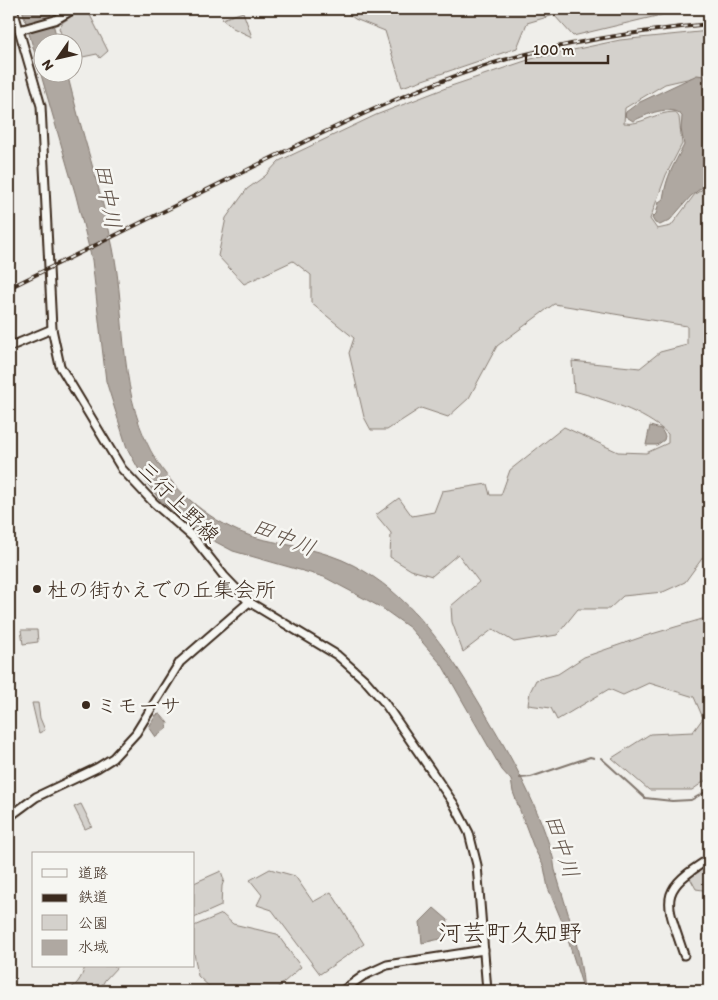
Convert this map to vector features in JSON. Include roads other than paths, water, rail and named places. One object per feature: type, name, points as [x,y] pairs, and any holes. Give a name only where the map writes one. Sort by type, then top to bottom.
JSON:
[{"type":"main road","name":"三行上野線","points":[[13,9],[21,29],[43,120],[43,171],[52,328],[60,366],[122,469],[147,497],[194,537],[224,576],[248,602],[337,655],[378,694],[396,718],[454,804],[469,833],[478,871],[488,991]]},
{"type":"main road","points":[[21,29],[53,20],[74,9]]},
{"type":"main road","points":[[9,347],[52,328]]},
{"type":"main road","points":[[9,817],[36,797],[97,768],[113,758],[136,733],[180,662],[248,602]]},
{"type":"main road","points":[[684,955],[672,918],[669,896],[679,879],[709,858]]},
{"type":"main road","points":[[342,991],[363,976],[403,960],[484,950]]},
{"type":"water","points":[[22,9],[49,9],[55,32],[32,32],[32,44]]},
{"type":"water","points":[[697,75],[704,76],[709,88],[709,182],[691,196],[670,220],[660,225],[655,223],[652,218],[656,214],[659,202],[663,199],[669,177],[684,145],[681,129],[682,116],[677,112],[665,110],[651,113],[633,121],[625,116],[626,112],[638,103]]},
{"type":"water","points":[[43,82],[69,82],[103,204],[113,248],[129,386],[145,439],[158,463],[167,476],[190,500],[231,528],[261,539],[319,552],[353,565],[373,577],[409,607],[440,642],[478,701],[510,756],[538,814],[553,856],[555,870],[573,930],[580,960],[584,991],[563,924],[548,888],[544,867],[534,848],[513,792],[511,780],[502,770],[442,665],[410,628],[382,608],[324,577],[233,551],[195,531],[159,499],[144,479],[127,448],[106,381],[92,260],[76,196]]},
{"type":"water","points":[[650,426],[661,429],[665,436],[664,440],[657,445],[646,445]]},
{"type":"water","points":[[160,714],[168,723],[167,728],[156,737],[149,727],[156,715]]},
{"type":"water","points":[[434,908],[448,920],[445,938],[422,943],[420,922]]},
{"type":"waterway","points":[[520,778],[531,777],[590,757],[594,758]]},
{"type":"waterway","points":[[601,758],[645,798],[672,801],[691,800],[709,790]]},
{"type":"railway","points":[[9,288],[371,110],[437,83],[504,60],[555,47],[631,33],[709,24]]},
{"type":"place","name":"杜の街かえでの丘集会所","points":[[37,589]]},
{"type":"place","name":"ミモーサ","points":[[86,705]]},
{"type":"district","name":"河芸町久知野","points":[[510,932]]},
{"type":"water label","name":"田中川","points":[[108,196]]},
{"type":"water label","name":"田中川","points":[[284,537]]},
{"type":"water label","name":"田中川","points":[[562,846]]}]
